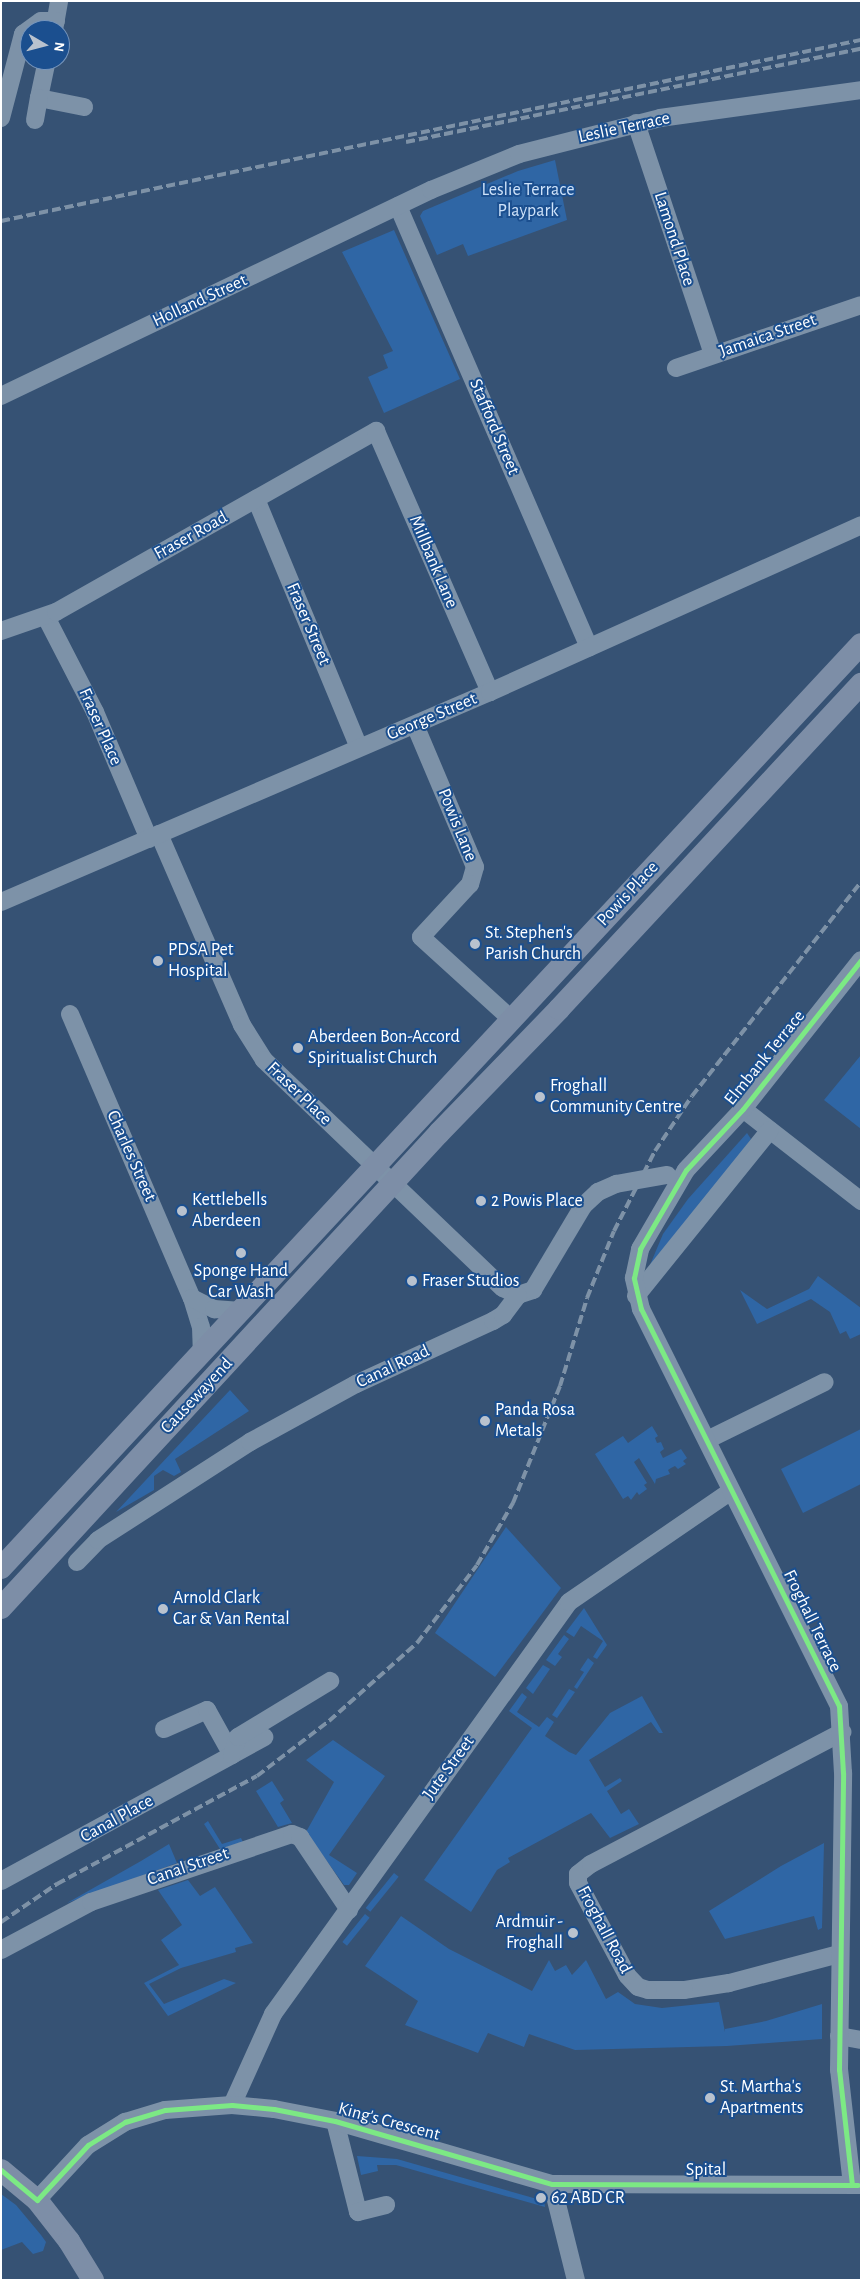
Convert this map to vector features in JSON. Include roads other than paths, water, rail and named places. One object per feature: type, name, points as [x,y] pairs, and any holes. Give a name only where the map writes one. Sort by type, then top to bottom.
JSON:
[{"type":"main road","name":"Powis Place","points":[[375,1166],[861,644]]},
{"type":"main road","name":"Powis Place","points":[[394,1184],[861,684]]},
{"type":"main road","name":"Causewayend","points":[[1,1568],[375,1166]]},
{"type":"main road","name":"Causewayend","points":[[1,1608],[394,1184]]},
{"type":"main road","points":[[1,2170],[38,2200],[69,2241],[94,2280]]},
{"type":"street","points":[[56,20],[59,1]]},
{"type":"street","points":[[1,118],[20,39]]},
{"type":"street","points":[[35,120],[46,70]]},
{"type":"street","name":"Leslie Terrace","points":[[398,206],[519,154],[636,123],[861,90]]},
{"type":"street","points":[[40,98],[84,107]]},
{"type":"street","name":"Lamond Place","points":[[636,123],[713,355]]},
{"type":"street","name":"Holland Street","points":[[1,396],[398,206]]},
{"type":"street","name":"Stafford Street","points":[[398,206],[589,647]]},
{"type":"street","name":"Jamaica Street","points":[[676,368],[861,305]]},
{"type":"street","name":"Fraser Road","points":[[1,631],[46,617],[376,431]]},
{"type":"street","name":"Millbank Lane","points":[[376,431],[490,692]]},
{"type":"street","name":"Fraser Street","points":[[256,499],[359,748]]},
{"type":"street","name":"George Street","points":[[1,902],[490,692],[861,525]]},
{"type":"street","name":"Fraser Place","points":[[46,617],[95,712],[242,1025],[258,1052],[496,1281],[518,1295]]},
{"type":"street","name":"Powis Lane","points":[[414,725],[474,867],[470,884],[420,937],[511,1019]]},
{"type":"street","name":"Elmbank Terrace","points":[[686,1170],[743,1109],[861,960]]},
{"type":"street","name":"Charles Street","points":[[70,1014],[192,1298],[201,1327],[202,1352]]},
{"type":"street","points":[[743,1109],[861,1201]]},
{"type":"street","points":[[636,1296],[770,1130]]},
{"type":"street","name":"Canal Road","points":[[77,1562],[98,1540],[250,1442],[356,1384],[503,1315],[518,1295],[530,1293],[539,1284],[589,1198],[616,1184],[686,1170]]},
{"type":"street","name":"Froghall Terrace","points":[[686,1170],[640,1249],[634,1278],[636,1296],[839,1706],[842,1732],[839,1954],[841,2099],[856,2185]]},
{"type":"street","points":[[192,1298],[214,1309],[241,1311]]},
{"type":"street","points":[[707,1440],[825,1382]]},
{"type":"street","name":"Jute Street","points":[[232,2105],[273,2014],[569,1602],[732,1491]]},
{"type":"street","points":[[232,1755],[238,1737],[330,1681]]},
{"type":"street","points":[[164,1729],[207,1710],[232,1755]]},
{"type":"street","name":"Froghall Road","points":[[839,1954],[729,1983],[684,1990],[648,1990],[638,1987],[627,1975],[578,1883],[578,1874],[591,1864],[842,1732]]},
{"type":"street","name":"Canal Place","points":[[1,1881],[264,1737]]},
{"type":"street","name":"Canal Street","points":[[1,1950],[91,1902],[292,1834],[300,1837],[349,1910]]},
{"type":"street","points":[[839,2036],[861,2040]]},
{"type":"street","name":"King's Crescent","points":[[38,2200],[88,2145],[118,2125],[165,2110],[232,2105],[274,2108],[335,2121],[552,2184]]},
{"type":"street","points":[[335,2121],[358,2212],[386,2205]]},
{"type":"street","points":[[552,2184],[576,2280]]},
{"type":"street","name":"Spital","points":[[552,2184],[856,2185]]},
{"type":"railway","points":[[1,221],[861,40]]},
{"type":"railway","points":[[406,142],[861,49]]},
{"type":"railway","points":[[1,1922],[57,1884],[257,1776],[329,1721],[417,1643],[477,1565],[513,1503],[560,1386],[587,1298],[614,1231],[655,1151],[692,1096],[861,882]]},
{"type":"place","name":"St. Stephen's Parish Church","points":[[475,944]]},
{"type":"place","name":"PDSA Pet Hospital","points":[[158,961]]},
{"type":"place","name":"Aberdeen Bon-Accord Spiritualist Church","points":[[298,1048]]},
{"type":"place","name":"Froghall Community Centre","points":[[540,1097]]},
{"type":"place","name":"2 Powis Place","points":[[481,1201]]},
{"type":"place","name":"Kettlebells Aberdeen","points":[[182,1211]]},
{"type":"place","name":"Sponge Hand Car Wash","points":[[241,1253]]},
{"type":"place","name":"Fraser Studios","points":[[412,1281]]},
{"type":"place","name":"Panda Rosa Metals","points":[[485,1421]]},
{"type":"place","name":"Arnold Clark Car & Van Rental","points":[[163,1609]]},
{"type":"place","name":"Ardmuir - Froghall","points":[[573,1933]]},
{"type":"place","name":"St. Martha's Apartments","points":[[710,2098]]},
{"type":"place","name":"62 ABD CR","points":[[541,2198]]},
{"type":"park label","name":"Leslie Terrace Playpark","points":[[528,201]]}]
